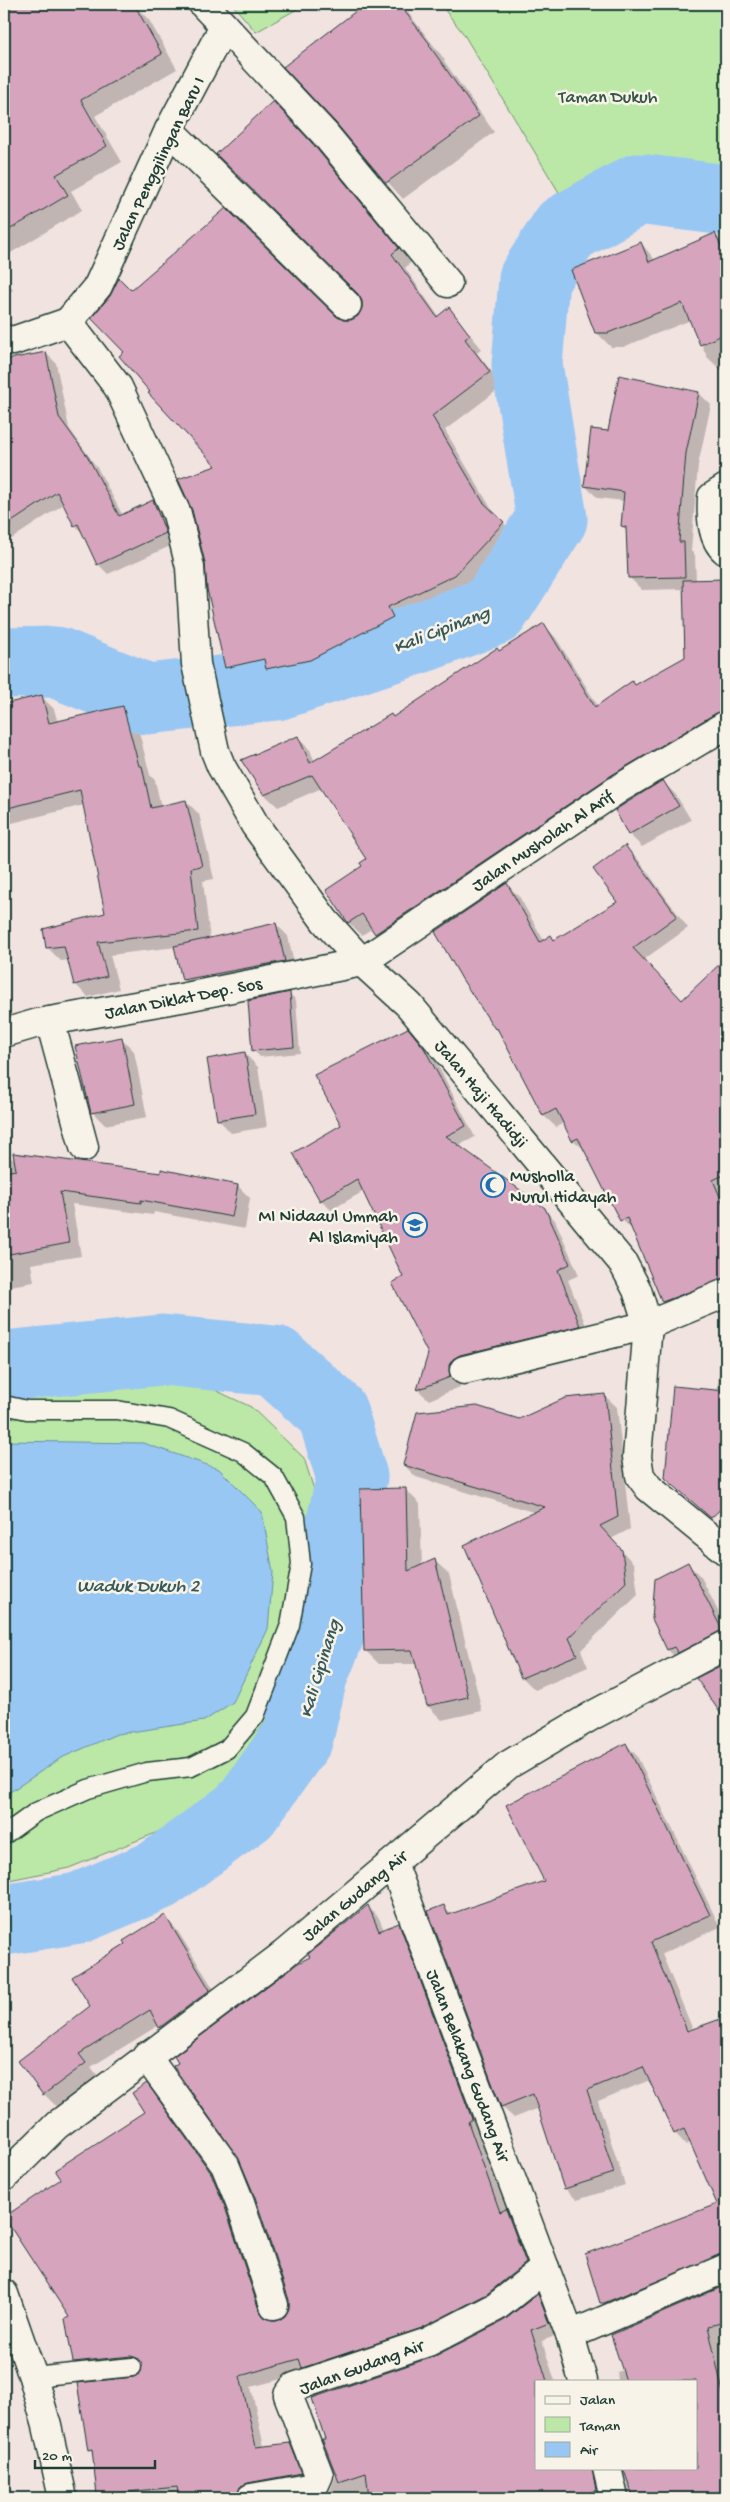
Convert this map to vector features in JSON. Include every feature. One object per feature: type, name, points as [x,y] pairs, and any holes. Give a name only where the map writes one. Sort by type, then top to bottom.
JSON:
[{"type":"street","points":[[203,4],[324,133],[448,283]]},
{"type":"street","name":"Jalan Penggilingan Baru I","points":[[68,322],[98,286],[169,130],[224,26]]},
{"type":"street","points":[[169,130],[347,305]]},
{"type":"street","points":[[4,339],[13,342],[68,322]]},
{"type":"street","name":"Jalan Haji Hadidji","points":[[68,322],[118,387],[177,514],[190,567],[196,664],[215,751],[221,766],[255,825],[325,921],[362,962],[409,1005],[623,1263],[637,1290],[648,1325],[637,1457],[640,1476],[649,1488],[726,1551]]},
{"type":"street","points":[[726,488],[712,497],[711,522],[722,547],[726,550]]},
{"type":"street","name":"Jalan Musholah Al Arif","points":[[362,962],[620,788],[726,725]]},
{"type":"street","name":"Jalan Diklat Dep. Sos","points":[[4,1032],[50,1021],[181,998],[362,962]]},
{"type":"street","points":[[50,1021],[84,1148]]},
{"type":"street","points":[[464,1370],[648,1325],[726,1293]]},
{"type":"street","name":"Jalan Gudang Air","points":[[4,2177],[57,2125],[146,2056],[283,1955],[508,1765],[595,1714],[726,1646]]},
{"type":"street","name":"Jalan Belakang Gudang Air","points":[[393,1863],[570,2335]]},
{"type":"street","points":[[146,2056],[225,2165],[240,2202],[274,2305]]},
{"type":"street","name":"Jalan Gudang Air","points":[[251,2498],[309,2488],[315,2484],[319,2476],[288,2395],[294,2387],[428,2342],[496,2306],[545,2268]]},
{"type":"street","points":[[583,2380],[570,2335],[726,2268]]},
{"type":"street","points":[[4,2294],[33,2377],[47,2426],[62,2498]]},
{"type":"street","points":[[607,2470],[614,2498]]},
{"type":"lane","points":[[4,1405],[27,1410],[117,1410],[169,1419],[243,1452],[274,1477],[296,1517],[301,1564],[290,1625],[255,1716],[227,1749],[192,1767],[147,1772],[88,1788],[36,1812],[4,1835]]},
{"type":"lane","points":[[33,2377],[132,2367]]},
{"type":"green space","points":[[232,4],[306,4],[256,32]]},
{"type":"green space","name":"Taman Dukuh","points":[[440,4],[726,4],[726,190],[677,179],[625,186],[569,209],[463,33]]},
{"type":"green space","points":[[139,1381],[198,1382],[251,1407],[304,1458],[321,1512],[319,1588],[276,1706],[217,1793],[158,1832],[69,1868],[4,1881],[4,1386],[27,1391]]},
{"type":"water","name":"Waduk Dukuh 2","points":[[4,1441],[143,1443],[219,1469],[262,1512],[273,1572],[268,1629],[233,1702],[204,1721],[117,1734],[61,1758],[4,1796]]},
{"type":"building","points":[[4,4],[134,4],[162,54],[81,100],[107,146],[56,175],[68,195],[4,233]]},
{"type":"building","points":[[365,4],[399,4],[430,44],[479,116],[386,183],[335,122],[283,67]]},
{"type":"building","points":[[273,101],[312,143],[399,248],[392,254],[437,317],[449,307],[470,335],[465,339],[490,372],[432,416],[483,502],[504,522],[455,575],[388,607],[393,617],[310,660],[266,669],[264,659],[225,668],[207,589],[205,563],[192,510],[178,479],[216,466],[148,393],[150,392],[119,356],[124,352],[91,318],[110,296],[119,278],[131,290],[226,208],[336,316],[343,320],[351,320],[358,316],[362,308],[362,301],[358,294],[216,154]]},
{"type":"building","points":[[715,233],[726,258],[726,333],[700,345],[682,303],[608,333],[595,333],[571,270],[641,242],[649,262]]},
{"type":"building","points":[[46,352],[59,417],[88,457],[119,516],[153,500],[166,533],[97,565],[78,524],[74,526],[57,492],[4,527],[4,360]]},
{"type":"building","points":[[619,375],[699,392],[686,453],[682,502],[679,542],[684,542],[685,577],[628,578],[626,527],[621,526],[624,492],[584,486],[591,429],[608,431]]},
{"type":"building","points":[[726,579],[726,709],[612,775],[375,934],[362,914],[348,923],[326,890],[362,866],[360,863],[366,859],[312,775],[264,795],[241,760],[298,736],[310,763],[391,714],[393,717],[497,648],[499,651],[544,623],[595,707],[632,681],[635,685],[685,657],[683,580]]},
{"type":"building","points":[[42,695],[49,723],[123,706],[139,766],[142,766],[151,808],[186,800],[202,866],[191,868],[198,931],[98,942],[107,976],[74,985],[64,946],[46,948],[43,929],[105,913],[80,790],[4,809],[4,704]]},
{"type":"building","points":[[663,780],[679,806],[628,835],[615,810]]},
{"type":"building","points":[[625,845],[677,916],[633,948],[682,1000],[726,958],[726,1174],[713,1180],[726,1211],[726,1278],[662,1302],[627,1218],[620,1221],[578,1138],[572,1141],[556,1109],[543,1116],[497,1028],[495,1029],[462,979],[435,932],[507,883],[540,942],[551,935],[554,940],[617,902],[593,869]]},
{"type":"building","points":[[276,923],[285,961],[182,980],[174,946]]},
{"type":"building","points":[[290,992],[294,1047],[252,1051],[248,1001]]},
{"type":"building","points":[[408,1028],[424,1048],[466,1126],[446,1136],[545,1208],[570,1264],[558,1270],[580,1326],[460,1355],[453,1359],[449,1365],[450,1377],[417,1390],[428,1354],[392,1283],[403,1277],[357,1179],[320,1201],[293,1153],[341,1125],[314,1075]]},
{"type":"building","points":[[122,1037],[135,1104],[91,1113],[75,1046]]},
{"type":"building","points":[[245,1052],[255,1114],[217,1120],[207,1059]]},
{"type":"building","points":[[13,1153],[161,1173],[161,1169],[238,1185],[232,1217],[141,1200],[141,1203],[60,1192],[69,1243],[4,1255],[4,1172],[16,1170]]},
{"type":"building","points":[[673,1386],[726,1391],[726,1504],[711,1518],[665,1478]]},
{"type":"building","points":[[605,1394],[618,1517],[600,1526],[622,1550],[626,1582],[569,1638],[577,1655],[521,1678],[464,1545],[545,1507],[403,1465],[417,1412],[477,1406],[519,1419],[565,1398]]},
{"type":"building","points":[[406,1488],[408,1571],[435,1559],[468,1697],[427,1706],[412,1650],[364,1651],[360,1489]]},
{"type":"building","points":[[688,1562],[722,1630],[678,1653],[674,1647],[667,1650],[652,1619],[655,1579]]},
{"type":"building","points":[[726,1663],[726,1721],[696,1678]]},
{"type":"building","points":[[626,1743],[710,1915],[651,1942],[687,2031],[726,2017],[726,2253],[600,2303],[585,2254],[717,2204],[684,2129],[674,2134],[643,2067],[587,2090],[614,2173],[564,2189],[533,2094],[501,2107],[428,1911],[444,1905],[448,1915],[544,1881],[506,1805]]},
{"type":"building","points":[[368,1905],[379,1931],[399,1923],[472,2119],[468,2122],[500,2212],[506,2209],[526,2263],[487,2294],[422,2328],[302,2368],[299,2359],[240,2376],[256,2447],[290,2443],[302,2473],[248,2483],[241,2486],[237,2492],[202,2498],[179,2498],[177,2487],[97,2495],[92,2449],[88,2450],[77,2383],[134,2377],[141,2372],[142,2365],[137,2358],[131,2356],[73,2362],[65,2319],[69,2317],[4,2217],[61,2179],[55,2170],[144,2112],[132,2093],[147,2083],[211,2173],[225,2207],[259,2310],[264,2317],[271,2320],[279,2320],[285,2316],[289,2309],[289,2300],[255,2197],[239,2159],[173,2066],[178,2063],[174,2056],[298,1963],[310,1957],[308,1954]]},
{"type":"building","points":[[165,1915],[210,1990],[159,2028],[150,2010],[79,2054],[86,2063],[43,2095],[18,2061],[90,2006],[72,1977],[125,1944],[123,1941]]},
{"type":"building","points":[[726,2285],[726,2322],[708,2326],[726,2406],[726,2498],[634,2498],[624,2470],[698,2470],[698,2380],[626,2380],[611,2335]]},
{"type":"building","points":[[538,2294],[549,2323],[531,2330],[547,2380],[535,2380],[535,2470],[592,2470],[596,2490],[577,2498],[369,2498],[366,2473],[339,2482],[322,2439],[325,2439],[312,2398],[435,2356],[503,2321]]},
{"type":"waterway","name":"Kali Cipinang","points":[[4,663],[56,662],[147,699],[276,685],[425,636],[494,610],[552,519],[527,365],[534,279],[566,229],[638,189],[726,200]]},
{"type":"waterway","name":"Kali Cipinang","points":[[721,199],[726,202]]},
{"type":"waterway","name":"Kali Cipinang","points":[[4,1366],[162,1350],[275,1361],[332,1412],[352,1477],[334,1557],[335,1619],[312,1676],[298,1737],[245,1811],[158,1875],[79,1908],[4,1920]]},
{"type":"place","name":"Musholla Nurul Hidayah","points":[[493,1185]]},
{"type":"place","name":"MI Nidaaul Ummah Al Islamiyah","points":[[415,1225]]}]
